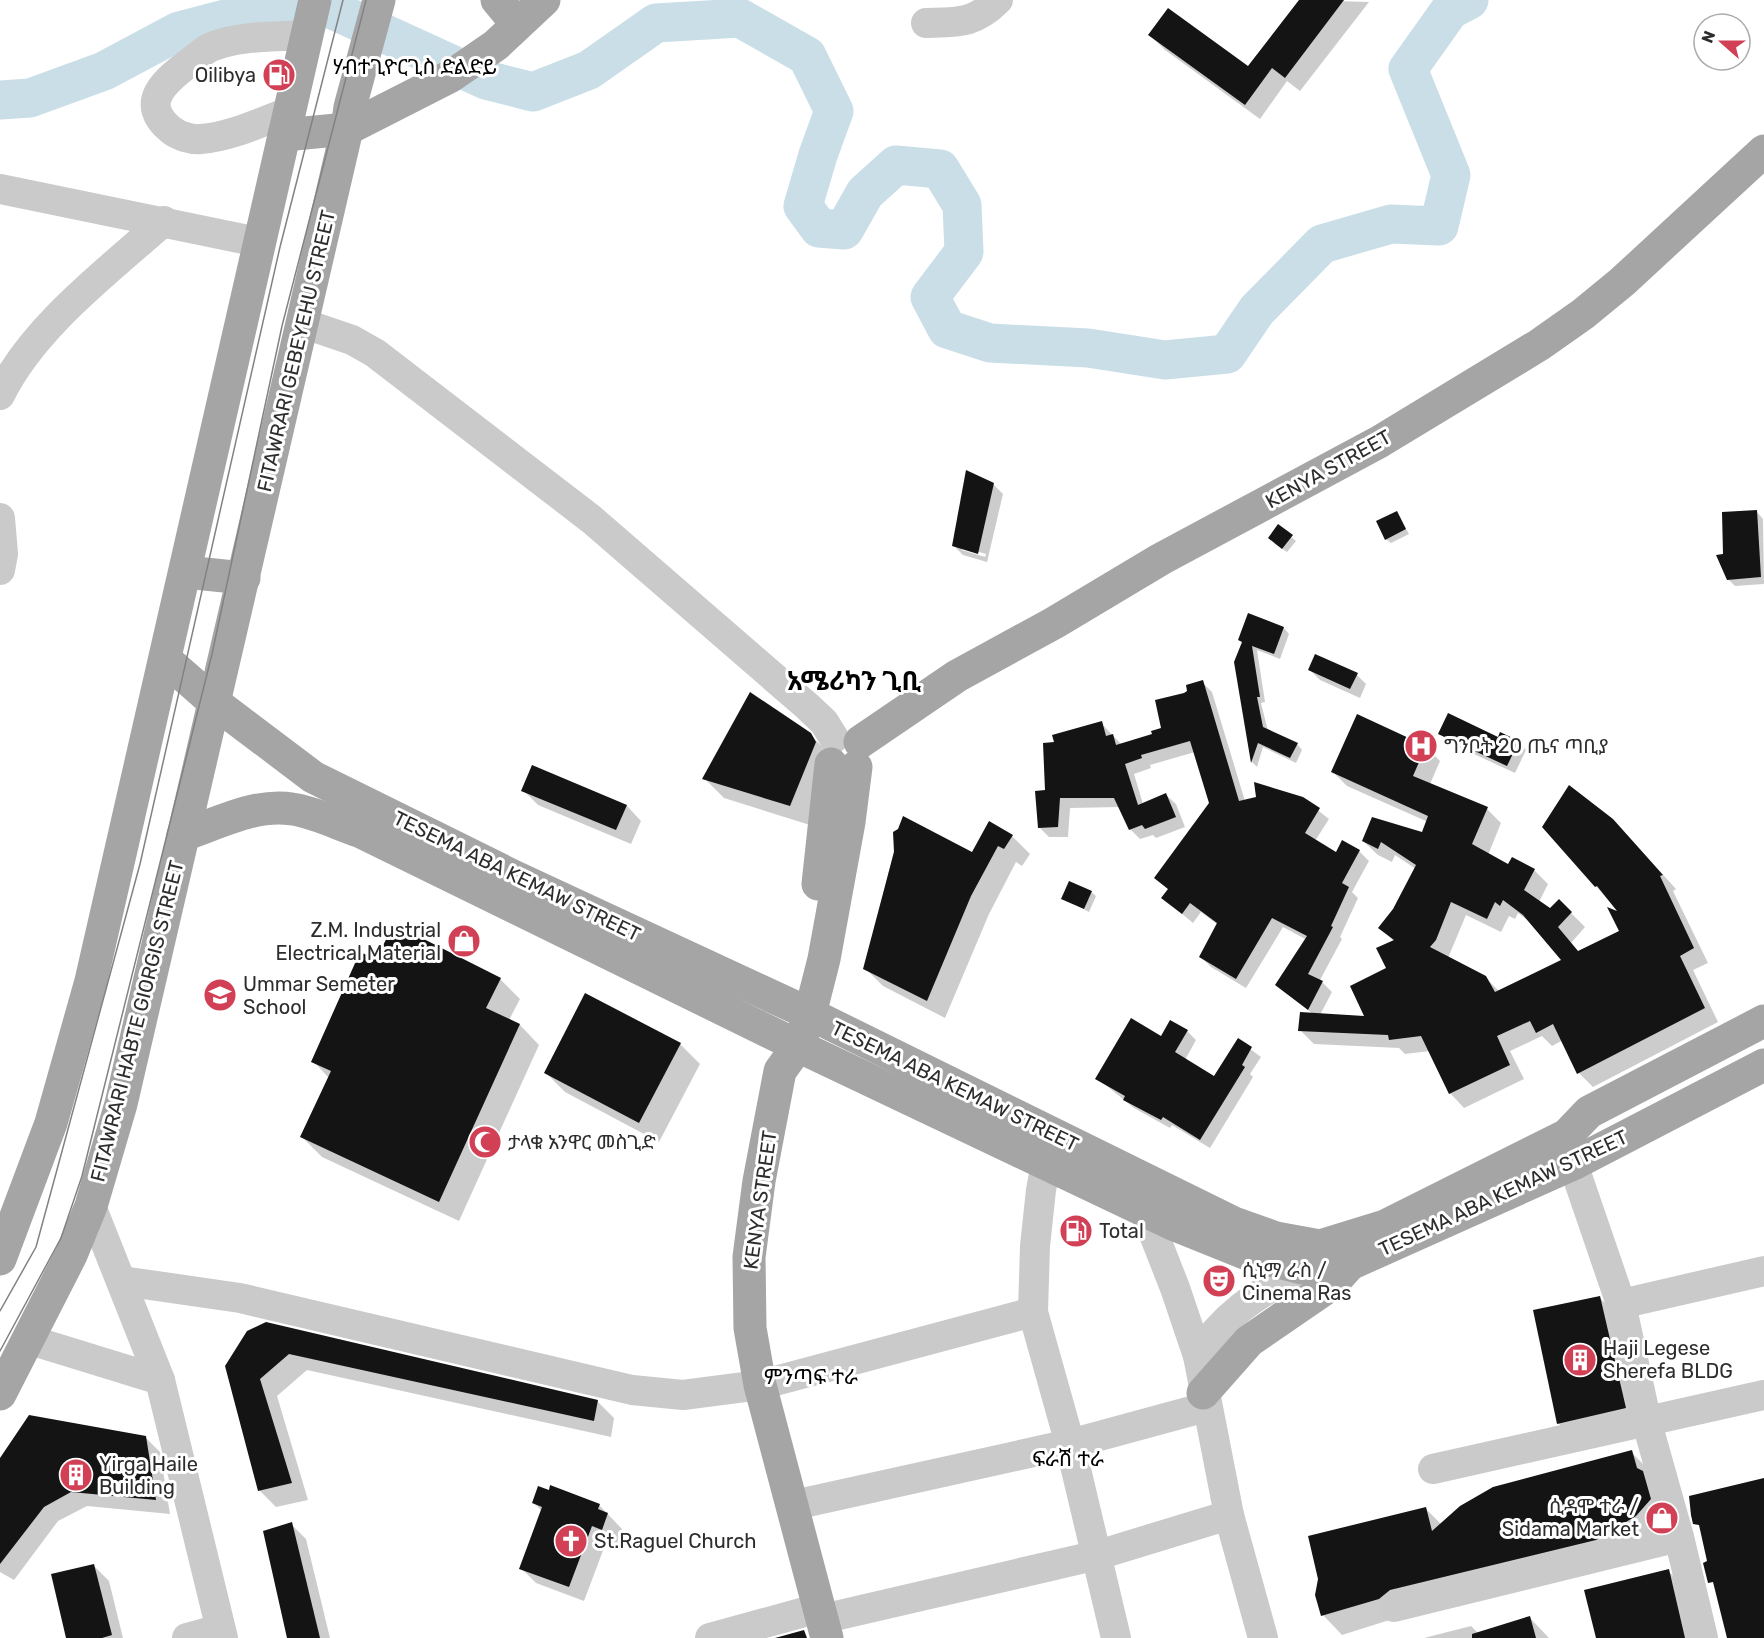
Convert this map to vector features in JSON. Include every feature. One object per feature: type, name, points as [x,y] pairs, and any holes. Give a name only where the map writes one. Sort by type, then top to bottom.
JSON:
[{"type":"main road","name":"FITAWRARI GEBEYEHU STREET","points":[[215,703],[347,129],[350,107],[379,0]]},
{"type":"main road","points":[[286,123],[347,129],[451,76],[503,23],[544,0]]},
{"type":"main road","points":[[0,1259],[47,1133],[71,1059],[166,660],[258,242],[310,19]]},
{"type":"main road","name":"KENYA STREET","points":[[845,753],[957,676],[1054,623],[1161,559],[1379,442],[1539,345],[1583,314],[1622,282],[1764,151]]},
{"type":"main road","points":[[185,572],[244,578]]},
{"type":"main road","name":"TESEMA ABA KEMAW STREET","points":[[166,660],[215,703],[313,777],[517,878],[802,1010],[1053,1150],[1144,1209],[1247,1254],[1311,1257],[1570,1150],[1764,1065]]},
{"type":"main road","name":"FITAWRARI HABTE GIORGIS STREET","points":[[0,1395],[30,1340],[71,1255],[91,1206],[121,1104],[215,703]]},
{"type":"main road","points":[[802,1010],[840,876],[845,753]]},
{"type":"main road","name":"TESEMA ABA KEMAW STREET","points":[[183,835],[243,814],[269,808],[292,809],[348,827],[564,929],[787,1051],[1053,1150],[1276,1238],[1311,1257],[1318,1270],[1350,1264],[1570,1150],[1589,1113],[1764,1021]]},
{"type":"main road","name":"KENYA STREET","points":[[802,1010],[787,1051],[759,1181],[748,1257],[750,1328],[760,1385],[794,1505],[823,1622]]},
{"type":"main road","points":[[1205,1400],[1249,1341],[1332,1284],[1350,1264]]},
{"type":"street","points":[[926,23],[963,22],[976,18],[998,0]]},
{"type":"street","points":[[286,123],[201,140],[188,138],[175,133],[158,116],[155,107],[157,94],[167,79],[210,48],[310,19]]},
{"type":"street","points":[[0,189],[258,242]]},
{"type":"street","points":[[0,395],[20,363],[45,333],[164,221]]},
{"type":"street","points":[[302,323],[352,340],[375,353],[591,519],[807,706],[845,753]]},
{"type":"street","points":[[0,518],[3,554],[0,570]]},
{"type":"street","points":[[1053,1150],[1035,1246],[1033,1312],[1070,1444],[1116,1638]]},
{"type":"street","points":[[1570,1150],[1621,1304],[1647,1423],[1679,1538],[1703,1638]]},
{"type":"street","points":[[91,1206],[160,1380],[221,1634],[188,1638]]},
{"type":"street","points":[[1144,1209],[1175,1288],[1198,1356],[1229,1515],[1262,1638]]},
{"type":"street","points":[[1198,1356],[1212,1333],[1233,1312],[1311,1257]]},
{"type":"street","points":[[1621,1304],[1764,1270]]},
{"type":"street","points":[[122,1281],[240,1298],[632,1390],[682,1395],[760,1385],[1033,1312]]},
{"type":"street","points":[[30,1340],[160,1380]]},
{"type":"street","points":[[1433,1469],[1764,1395]]},
{"type":"street","points":[[794,1505],[1070,1444],[1205,1400]]},
{"type":"street","points":[[710,1638],[823,1622],[1098,1555],[1229,1515]]},
{"type":"street","points":[[1394,1607],[1679,1538]]},
{"type":"building","points":[[1299,0],[1344,0],[1285,78],[1272,68],[1245,105],[1148,35],[1168,8],[1248,66]]},
{"type":"building","points":[[966,470],[994,483],[978,554],[952,546]]},
{"type":"building","points":[[1757,510],[1761,577],[1727,580],[1716,555],[1723,554],[1722,512]]},
{"type":"building","points":[[1397,511],[1406,529],[1385,540],[1376,521]]},
{"type":"building","points":[[1278,524],[1293,535],[1282,549],[1268,538]]},
{"type":"building","points":[[1248,613],[1284,627],[1274,654],[1252,646],[1260,697],[1257,697],[1263,727],[1298,743],[1290,758],[1258,743],[1251,763],[1234,662],[1242,642],[1238,640]]},
{"type":"building","points":[[1315,654],[1358,673],[1350,689],[1308,670]]},
{"type":"building","points":[[1203,680],[1239,801],[1256,797],[1254,782],[1303,797],[1320,808],[1305,833],[1336,852],[1342,840],[1360,850],[1342,883],[1349,887],[1331,926],[1333,927],[1308,974],[1323,981],[1308,1010],[1275,985],[1307,936],[1272,918],[1236,979],[1199,957],[1217,923],[1190,903],[1182,914],[1161,898],[1168,889],[1154,878],[1209,803],[1190,741],[1141,755],[1142,758],[1125,764],[1138,805],[1166,793],[1176,817],[1145,829],[1142,825],[1129,830],[1114,798],[1060,798],[1058,827],[1038,828],[1035,791],[1045,790],[1043,743],[1054,742],[1052,735],[1102,721],[1106,736],[1113,734],[1116,745],[1152,734],[1151,731],[1161,728],[1155,700],[1184,693],[1187,691],[1186,685]]},
{"type":"building","points":[[750,692],[811,733],[816,742],[790,806],[702,779]]},
{"type":"building","points":[[1448,713],[1498,737],[1500,732],[1519,741],[1507,766],[1438,734]]},
{"type":"building","points":[[1357,714],[1426,746],[1413,776],[1488,807],[1472,844],[1508,864],[1512,857],[1535,869],[1524,890],[1550,908],[1559,899],[1572,912],[1558,927],[1578,951],[1619,931],[1607,907],[1617,911],[1542,827],[1569,785],[1613,819],[1663,875],[1660,876],[1694,948],[1680,956],[1705,1008],[1577,1074],[1553,1024],[1536,1033],[1530,1021],[1497,1036],[1510,1065],[1449,1094],[1421,1036],[1389,1040],[1388,1035],[1298,1031],[1300,1012],[1364,1016],[1350,986],[1386,968],[1376,948],[1394,940],[1378,928],[1393,909],[1416,865],[1381,842],[1378,849],[1362,841],[1372,817],[1422,832],[1428,816],[1331,772]],"holes":[[[1503,900],[1523,915],[1561,960],[1495,992],[1486,976],[1430,947],[1436,940],[1451,902],[1487,919],[1495,902],[1500,906]]]},
{"type":"building","points":[[532,765],[627,805],[616,830],[521,791]]},
{"type":"building","points":[[903,816],[972,852],[989,821],[1013,835],[1004,849],[998,846],[971,896],[927,1001],[863,969],[894,852],[893,832],[898,829]]},
{"type":"building","points":[[1069,881],[1092,891],[1084,909],[1061,899]]},
{"type":"building","points":[[394,924],[501,978],[486,1008],[520,1024],[439,1202],[300,1137],[331,1071],[311,1062],[360,952],[376,959]]},
{"type":"building","points":[[585,993],[681,1043],[639,1123],[544,1073]]},
{"type":"building","points":[[1131,1018],[1161,1036],[1170,1020],[1188,1030],[1175,1052],[1214,1076],[1238,1038],[1252,1047],[1242,1065],[1245,1067],[1200,1140],[1163,1117],[1161,1120],[1123,1100],[1125,1096],[1095,1079]]},
{"type":"building","name":"Haji Legese Sherefa BLDG","points":[[1600,1296],[1626,1408],[1557,1424],[1533,1310]]},
{"type":"building","points":[[266,1322],[598,1400],[594,1421],[289,1354],[260,1379],[292,1483],[258,1491],[225,1366],[247,1331]]},
{"type":"building","name":"Yirga Haile Building","points":[[29,1415],[146,1436],[156,1500],[71,1492],[44,1507],[0,1564],[0,1458]]},
{"type":"building","points":[[1632,1450],[1637,1468],[1643,1471],[1651,1499],[1636,1516],[1596,1540],[1390,1590],[1379,1599],[1321,1616],[1315,1595],[1318,1579],[1308,1536],[1426,1507],[1432,1531],[1460,1506],[1493,1487]]},
{"type":"building","points":[[1764,1478],[1764,1638],[1727,1638],[1713,1582],[1708,1583],[1703,1563],[1707,1561],[1699,1525],[1693,1524],[1689,1496]]},
{"type":"building","points":[[550,1485],[600,1504],[598,1509],[608,1513],[602,1530],[592,1526],[569,1587],[519,1569],[542,1507],[532,1503],[538,1486],[549,1490]]},
{"type":"building","points":[[292,1522],[320,1638],[287,1638],[263,1531]]},
{"type":"building","points":[[94,1564],[112,1635],[102,1638],[66,1638],[51,1574]]},
{"type":"building","points":[[1669,1569],[1685,1638],[1596,1638],[1584,1590]]},
{"type":"building","points":[[1530,1616],[1536,1638],[1472,1638],[1472,1634]]},
{"type":"building","points":[[804,1630],[807,1638],[775,1638]]},
{"type":"waterway","points":[[0,100],[30,98],[104,71],[179,31],[298,0]]},
{"type":"waterway","points":[[311,0],[486,80],[533,92],[589,70],[656,23],[740,18],[807,56],[834,111],[803,206],[819,228],[844,230],[865,193],[896,165],[940,169],[962,205],[964,252],[930,297],[947,329],[990,343],[1088,348],[1165,360],[1227,354],[1257,310],[1322,244],[1391,224],[1439,226],[1451,175],[1408,69],[1450,10],[1469,0]]},
{"type":"tram line","points":[[0,1311],[36,1247],[140,864],[280,247],[343,0]]},
{"type":"tram line","points":[[0,1351],[61,1238],[82,1176],[212,654],[282,326],[366,0]]},
{"type":"place","name":"Oilibya","points":[[279,75]]},
{"type":"place","name":"ግንቦት 20 ጤና ጣቢያ","points":[[1421,746]]},
{"type":"place","name":"Z.M. Industrial Electrical Material","points":[[464,941]]},
{"type":"place","name":"Ummar Semeter School","points":[[220,995]]},
{"type":"place","name":"ታላቁ አንዋር መስጊድ","points":[[485,1142]]},
{"type":"place","name":"Total","points":[[1076,1231]]},
{"type":"place","name":"ሲኒማ ራስ / Cinema Ras","points":[[1219,1281]]},
{"type":"place","name":"Haji Legese Sherefa BLDG","points":[[1580,1360]]},
{"type":"place","name":"Yirga Haile Building","points":[[76,1475]]},
{"type":"place","name":"ሲዳሞ ተራ / Sidama Market","points":[[1662,1518]]},
{"type":"place","name":"St.Raguel Church","points":[[571,1541]]},
{"type":"district","name":"ሃብተጊዮርጊስ ድልድይ","points":[[415,67]]},
{"type":"district","name":"አሜሪካን ጊቢ","points":[[854,681]]},
{"type":"district","name":"ምንጣፍ ተራ","points":[[811,1377]]},
{"type":"district","name":"ፍራሽ ተራ","points":[[1068,1459]]}]
